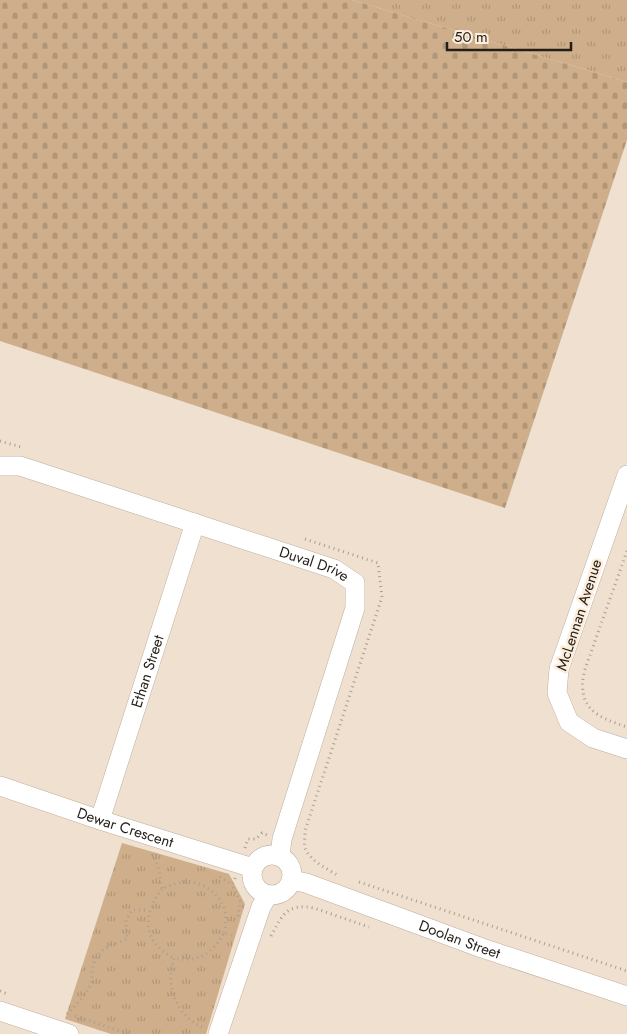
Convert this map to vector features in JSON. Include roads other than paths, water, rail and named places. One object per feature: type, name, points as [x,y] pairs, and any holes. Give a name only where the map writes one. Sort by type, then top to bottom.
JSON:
[{"type":"street","name":"Duval Drive","points":[[0,466],[20,466],[195,523],[334,569],[355,583],[355,608],[282,839],[280,856]]},
{"type":"street","name":"McLennan Avenue","points":[[627,475],[559,669],[557,694],[570,722],[593,738],[627,749]]},
{"type":"street","name":"Ethan Street","points":[[100,820],[195,523]]},
{"type":"street","name":"Dewar Crescent","points":[[0,786],[100,820],[253,868]]},
{"type":"street","points":[[266,855],[280,856],[291,867],[292,880],[284,892],[268,895],[261,892],[255,886],[252,879],[253,868],[256,862],[266,855]]},
{"type":"street","name":"Doolan Street","points":[[292,880],[306,883],[482,948],[627,996]]},
{"type":"street","points":[[210,1030],[261,907],[268,895]]},
{"type":"street","points":[[0,1011],[69,1034]]}]
